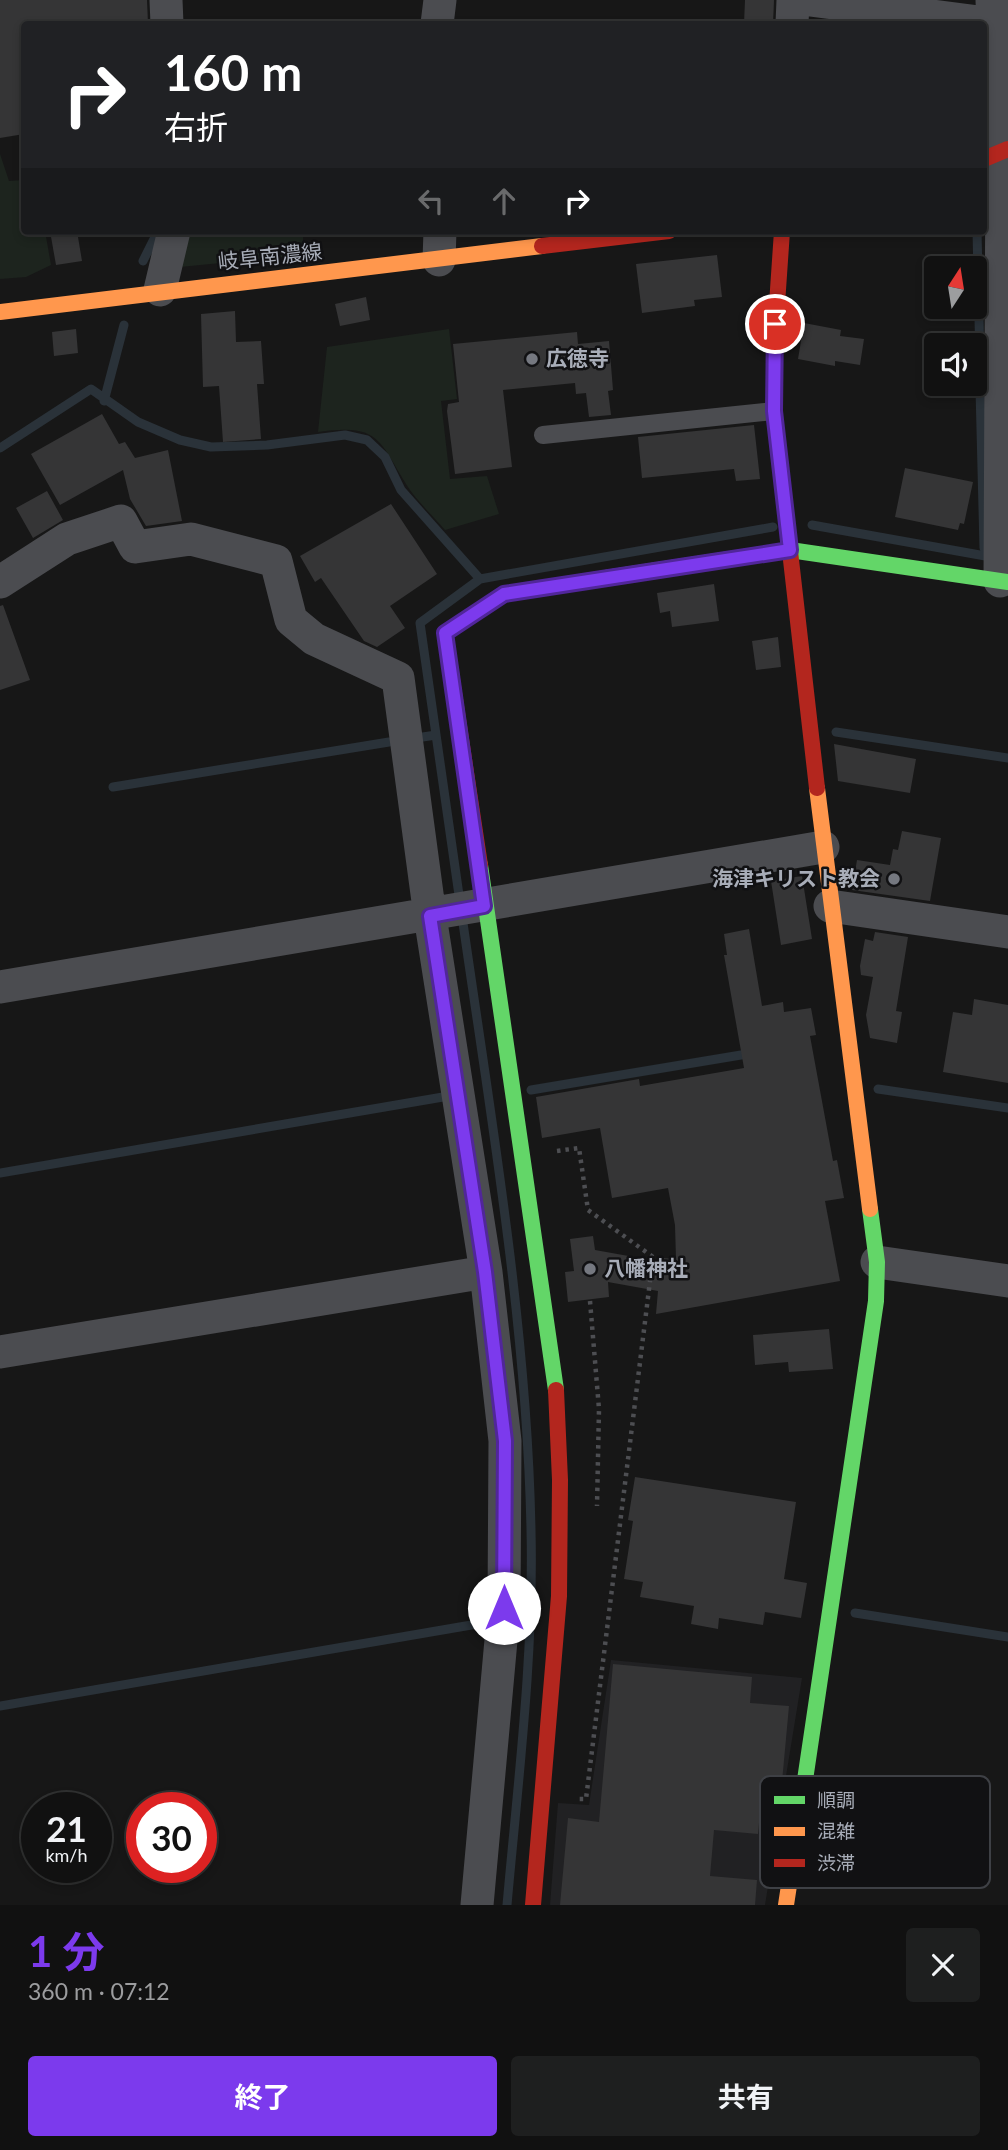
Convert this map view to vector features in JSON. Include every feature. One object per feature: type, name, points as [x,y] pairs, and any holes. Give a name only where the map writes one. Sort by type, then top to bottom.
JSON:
[{"type":"street","points":[[166,0],[167,21]]},
{"type":"street","points":[[437,21],[440,0]]},
{"type":"street","points":[[792,21],[793,0]]},
{"type":"street","points":[[533,1905],[559,1596],[560,1480],[555,1371],[480,907],[445,633],[504,594],[790,550],[1004,582],[997,120],[1001,69],[997,17],[810,0]]},
{"type":"street","points":[[160,290],[173,235]]},
{"type":"street","name":"岐阜南濃線","points":[[0,312],[440,246],[608,235]]},
{"type":"street","points":[[782,235],[774,348],[774,411],[830,906],[877,1262],[876,1301],[805,1776]]},
{"type":"street","points":[[0,582],[67,539],[121,521],[135,547],[191,539],[276,561],[291,620],[313,639],[398,677],[436,915],[485,1272],[505,1441],[504,1608],[477,1905]]},
{"type":"street","points":[[0,987],[436,915],[823,847]]},
{"type":"street","points":[[830,906],[1008,932]]},
{"type":"street","points":[[877,1262],[1008,1281]]},
{"type":"street","points":[[0,1352],[485,1272]]},
{"type":"lane","points":[[543,435],[774,411]]},
{"type":"path","points":[[522,1155],[579,1148],[588,1210],[653,1257],[586,1799],[543,1797]]},
{"type":"shaded area","points":[[0,154],[9,181],[21,180],[21,235],[46,235],[51,265],[26,277],[0,279]]},
{"type":"shaded area","points":[[182,235],[303,235],[303,255],[180,267]]},
{"type":"shaded area","points":[[449,329],[457,399],[441,401],[450,479],[487,476],[499,514],[445,530],[414,496],[389,455],[374,438],[353,430],[318,432],[327,347]]},
{"type":"shaded area","points":[[611,1660],[802,1678],[786,1776],[760,1776],[760,1888],[768,1888],[765,1905],[550,1905],[558,1803],[589,1805]]},
{"type":"building","points":[[0,0],[147,0],[148,21],[21,21],[21,134],[0,138]]},
{"type":"building","points":[[745,0],[774,0],[773,21],[744,21]]},
{"type":"building","points":[[51,235],[78,235],[82,261],[56,265]]},
{"type":"building","points":[[717,255],[722,297],[694,300],[695,306],[642,313],[636,264]]},
{"type":"building","points":[[366,297],[370,320],[340,326],[335,304]]},
{"type":"building","points":[[235,311],[236,342],[261,341],[264,384],[257,384],[261,439],[223,442],[219,386],[203,387],[201,314]]},
{"type":"building","points":[[804,323],[841,330],[840,336],[864,339],[860,365],[835,361],[835,366],[798,359]]},
{"type":"building","points":[[76,329],[78,353],[54,356],[52,332]]},
{"type":"building","points":[[577,332],[578,344],[609,341],[613,390],[608,391],[611,415],[589,417],[586,393],[576,394],[575,383],[503,390],[512,467],[455,474],[447,411],[448,404],[459,402],[453,344]]},
{"type":"building","points":[[102,414],[119,444],[125,442],[135,458],[168,450],[182,521],[146,526],[130,499],[123,470],[60,505],[31,454]]},
{"type":"building","points":[[754,425],[760,479],[736,481],[734,469],[642,478],[638,437]]},
{"type":"building","points":[[905,468],[973,482],[964,524],[960,523],[958,530],[895,517]]},
{"type":"building","points":[[47,491],[63,520],[33,538],[16,508]]},
{"type":"building","points":[[391,504],[437,574],[390,606],[405,628],[377,647],[364,641],[321,578],[315,582],[300,556]]},
{"type":"building","points":[[714,584],[719,621],[672,627],[670,611],[660,613],[657,593]]},
{"type":"building","points":[[3,605],[30,680],[0,690],[0,606]]},
{"type":"building","points":[[778,637],[781,667],[756,670],[752,641]]},
{"type":"building","points":[[834,744],[916,759],[910,793],[838,781]]},
{"type":"building","name":"海津キリスト教会","points":[[902,831],[941,838],[930,901],[852,890],[857,860],[890,865],[893,849],[898,850]]},
{"type":"building","points":[[802,876],[812,939],[781,945],[771,881]]},
{"type":"building","points":[[749,929],[762,1006],[783,1002],[784,1012],[811,1008],[816,1035],[810,1036],[833,1161],[837,1160],[844,1198],[825,1201],[840,1281],[656,1314],[658,1291],[608,1282],[609,1297],[568,1302],[565,1272],[574,1271],[570,1239],[593,1236],[595,1250],[662,1262],[662,1258],[676,1259],[675,1225],[668,1188],[612,1198],[600,1128],[542,1138],[536,1097],[639,1079],[640,1086],[744,1068],[724,955],[727,955],[724,934]]},
{"type":"building","points":[[875,932],[908,937],[896,1011],[902,1012],[897,1043],[870,1038],[866,1015],[873,977],[861,975],[860,966],[865,939],[873,941]]},
{"type":"building","points":[[974,999],[1008,1005],[1008,1083],[943,1072],[953,1012],[972,1015]]},
{"type":"building","points":[[829,1329],[833,1369],[789,1372],[788,1362],[755,1365],[753,1335]]},
{"type":"building","points":[[635,1477],[796,1502],[784,1579],[807,1583],[801,1618],[765,1612],[763,1625],[719,1618],[718,1629],[691,1624],[694,1606],[640,1597],[643,1582],[624,1579],[633,1521],[628,1520]]},
{"type":"building","points":[[613,1664],[752,1677],[750,1703],[789,1706],[783,1776],[760,1776],[758,1834],[714,1830],[710,1876],[757,1880],[755,1905],[560,1905],[568,1818],[599,1822]]},
{"type":"waterway","points":[[143,261],[156,235]]},
{"type":"waterway","points":[[977,235],[979,333]]},
{"type":"waterway","points":[[104,401],[124,325]]},
{"type":"waterway","points":[[0,448],[91,389],[138,422],[180,440],[211,447],[267,445],[345,435],[367,440],[385,457],[401,490],[480,579]]},
{"type":"waterway","points":[[980,396],[984,548]]},
{"type":"waterway","points":[[812,525],[991,557]]},
{"type":"waterway","points":[[460,902],[420,623],[480,579],[773,527]]},
{"type":"waterway","points":[[836,732],[1008,758]]},
{"type":"waterway","points":[[416,738],[436,735]]},
{"type":"waterway","points":[[113,787],[389,742]]},
{"type":"waterway","points":[[462,916],[506,1222],[523,1376],[528,1453],[530,1624],[507,1905]]},
{"type":"waterway","points":[[531,1090],[753,1053]]},
{"type":"waterway","points":[[878,1089],[1008,1108]]},
{"type":"waterway","points":[[0,1173],[443,1097]]},
{"type":"waterway","points":[[855,1613],[1008,1637]]},
{"type":"waterway","points":[[0,1706],[483,1623]]},
{"type":"traffic: fast","points":[[606,578],[790,550],[1008,582]]},
{"type":"traffic: fast","points":[[480,865],[556,1390]]},
{"type":"traffic: fast","points":[[806,1776],[876,1301],[877,1262],[870,1209]]},
{"type":"traffic: slow","points":[[0,312],[542,246]]},
{"type":"traffic: slow","points":[[817,788],[870,1209]]},
{"type":"traffic: slow","points":[[786,1905],[789,1888]]},
{"type":"traffic: jam","points":[[987,158],[1008,149]]},
{"type":"traffic: jam","points":[[542,246],[635,235]]},
{"type":"traffic: jam","points":[[782,235],[774,348],[774,411],[817,788]]},
{"type":"traffic: jam","points":[[480,865],[445,633],[504,594],[606,578]]},
{"type":"traffic: jam","points":[[533,1905],[559,1596],[560,1480],[556,1390]]},
{"type":"place","name":"広徳寺","points":[[532,359]]},
{"type":"place","name":"海津キリスト教会","points":[[894,879]]},
{"type":"place","name":"八幡神社","points":[[590,1269]]},
{"type":"route","points":[[504,1608],[505,1441],[485,1272],[430,916],[484,906],[445,633],[504,594],[790,550],[774,411],[775,324]]}]
